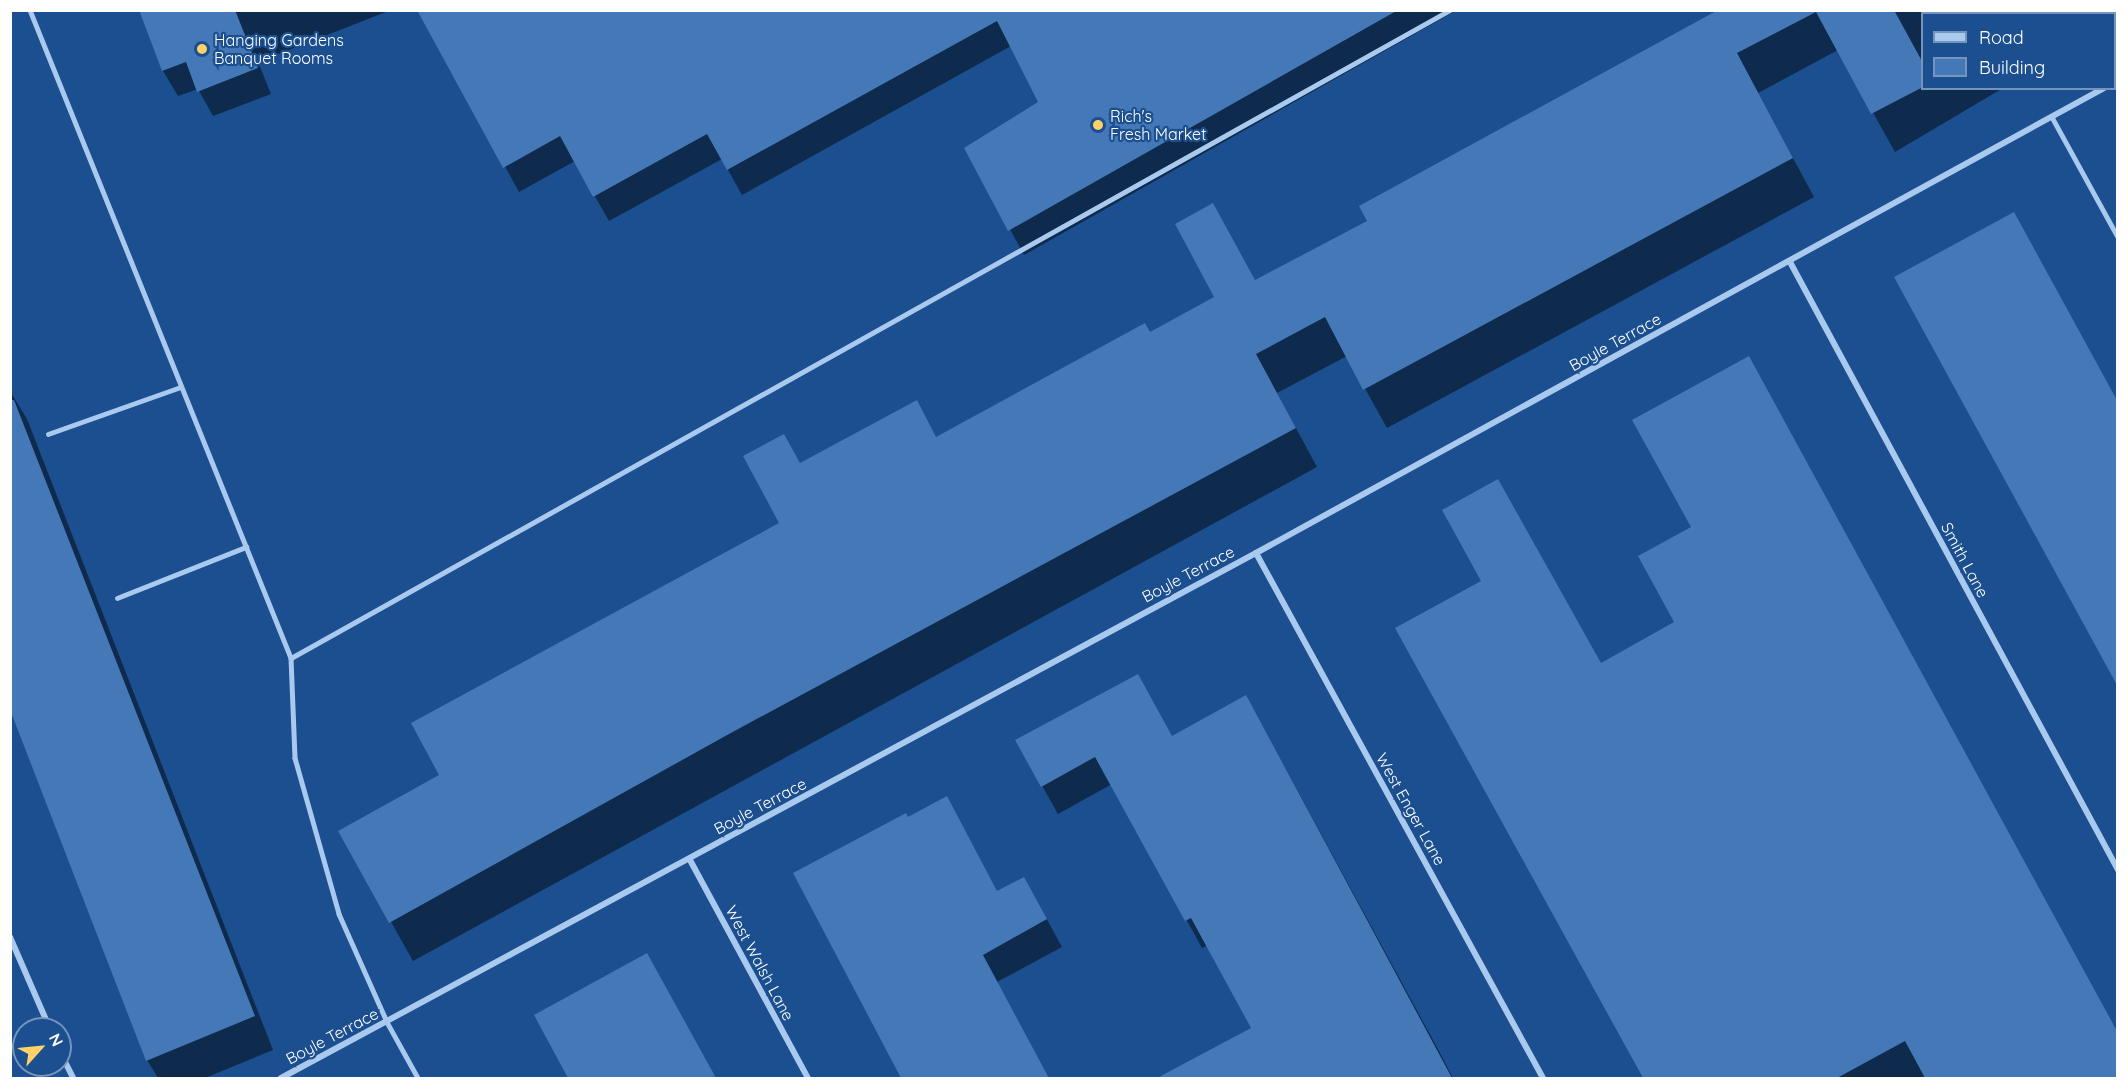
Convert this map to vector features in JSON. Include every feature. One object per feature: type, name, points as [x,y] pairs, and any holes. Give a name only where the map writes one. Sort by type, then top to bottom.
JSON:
[{"type":"street","name":"Boyle Terrace","points":[[281,1078],[690,860],[1256,553],[2100,90]]},
{"type":"street","name":"Smith Lane","points":[[1790,262],[2118,870]]},
{"type":"street","name":"West Enger Lane","points":[[1256,553],[1543,1078]]},
{"type":"street","name":"West Walsh Lane","points":[[690,860],[808,1078]]},
{"type":"street","points":[[10,937],[45,1017]]},
{"type":"lane","points":[[30,10],[291,658],[295,758],[339,914],[387,1022],[418,1078]]},
{"type":"lane","points":[[291,658],[1450,10]]},
{"type":"lane","points":[[2052,117],[2118,237]]},
{"type":"lane","points":[[48,434],[181,387]]},
{"type":"lane","points":[[117,598],[246,547]]},
{"type":"building","name":"Hanging Gardens Banquet Rooms","points":[[139,10],[235,10],[258,68],[197,92],[186,62],[162,71]]},
{"type":"building","points":[[417,10],[1398,10],[1008,231],[964,148],[1038,102],[997,21],[727,170],[707,134],[593,197],[560,136],[503,168]]},
{"type":"building","points":[[1718,10],[1894,10],[1921,59],[1921,88],[1871,114],[1816,12],[1737,53],[1793,158],[1363,390],[1325,317],[1256,354],[1296,428],[729,734],[389,923],[338,831],[439,775],[411,723],[779,523],[743,456],[784,434],[800,463],[917,400],[936,437],[1145,323],[1150,332],[1214,297],[1175,224],[1213,203],[1255,280],[1367,221],[1359,206]]},
{"type":"building","points":[[2014,212],[2118,402],[2118,687],[1894,277]]},
{"type":"building","points":[[1749,356],[2118,1033],[2118,1078],[1925,1078],[1905,1041],[1837,1078],[1643,1078],[1395,628],[1481,581],[1442,510],[1498,479],[1601,663],[1674,622],[1638,556],[1691,527],[1632,420]]},
{"type":"building","points":[[10,400],[14,400],[255,1016],[146,1061],[10,710]]},
{"type":"building","points":[[1138,674],[1172,736],[1246,695],[1452,1078],[1157,1078],[1251,1028],[1191,918],[1185,921],[1095,757],[1041,787],[1015,740]]},
{"type":"building","points":[[947,796],[997,891],[1024,877],[1047,919],[983,955],[1049,1078],[901,1078],[793,873],[906,813],[908,817]]},
{"type":"building","points":[[647,953],[716,1078],[568,1078],[534,1015]]},
{"type":"place","name":"Hanging Gardens Banquet Rooms","points":[[202,49]]},
{"type":"place","name":"Rich's Fresh Market","points":[[1098,125]]}]
